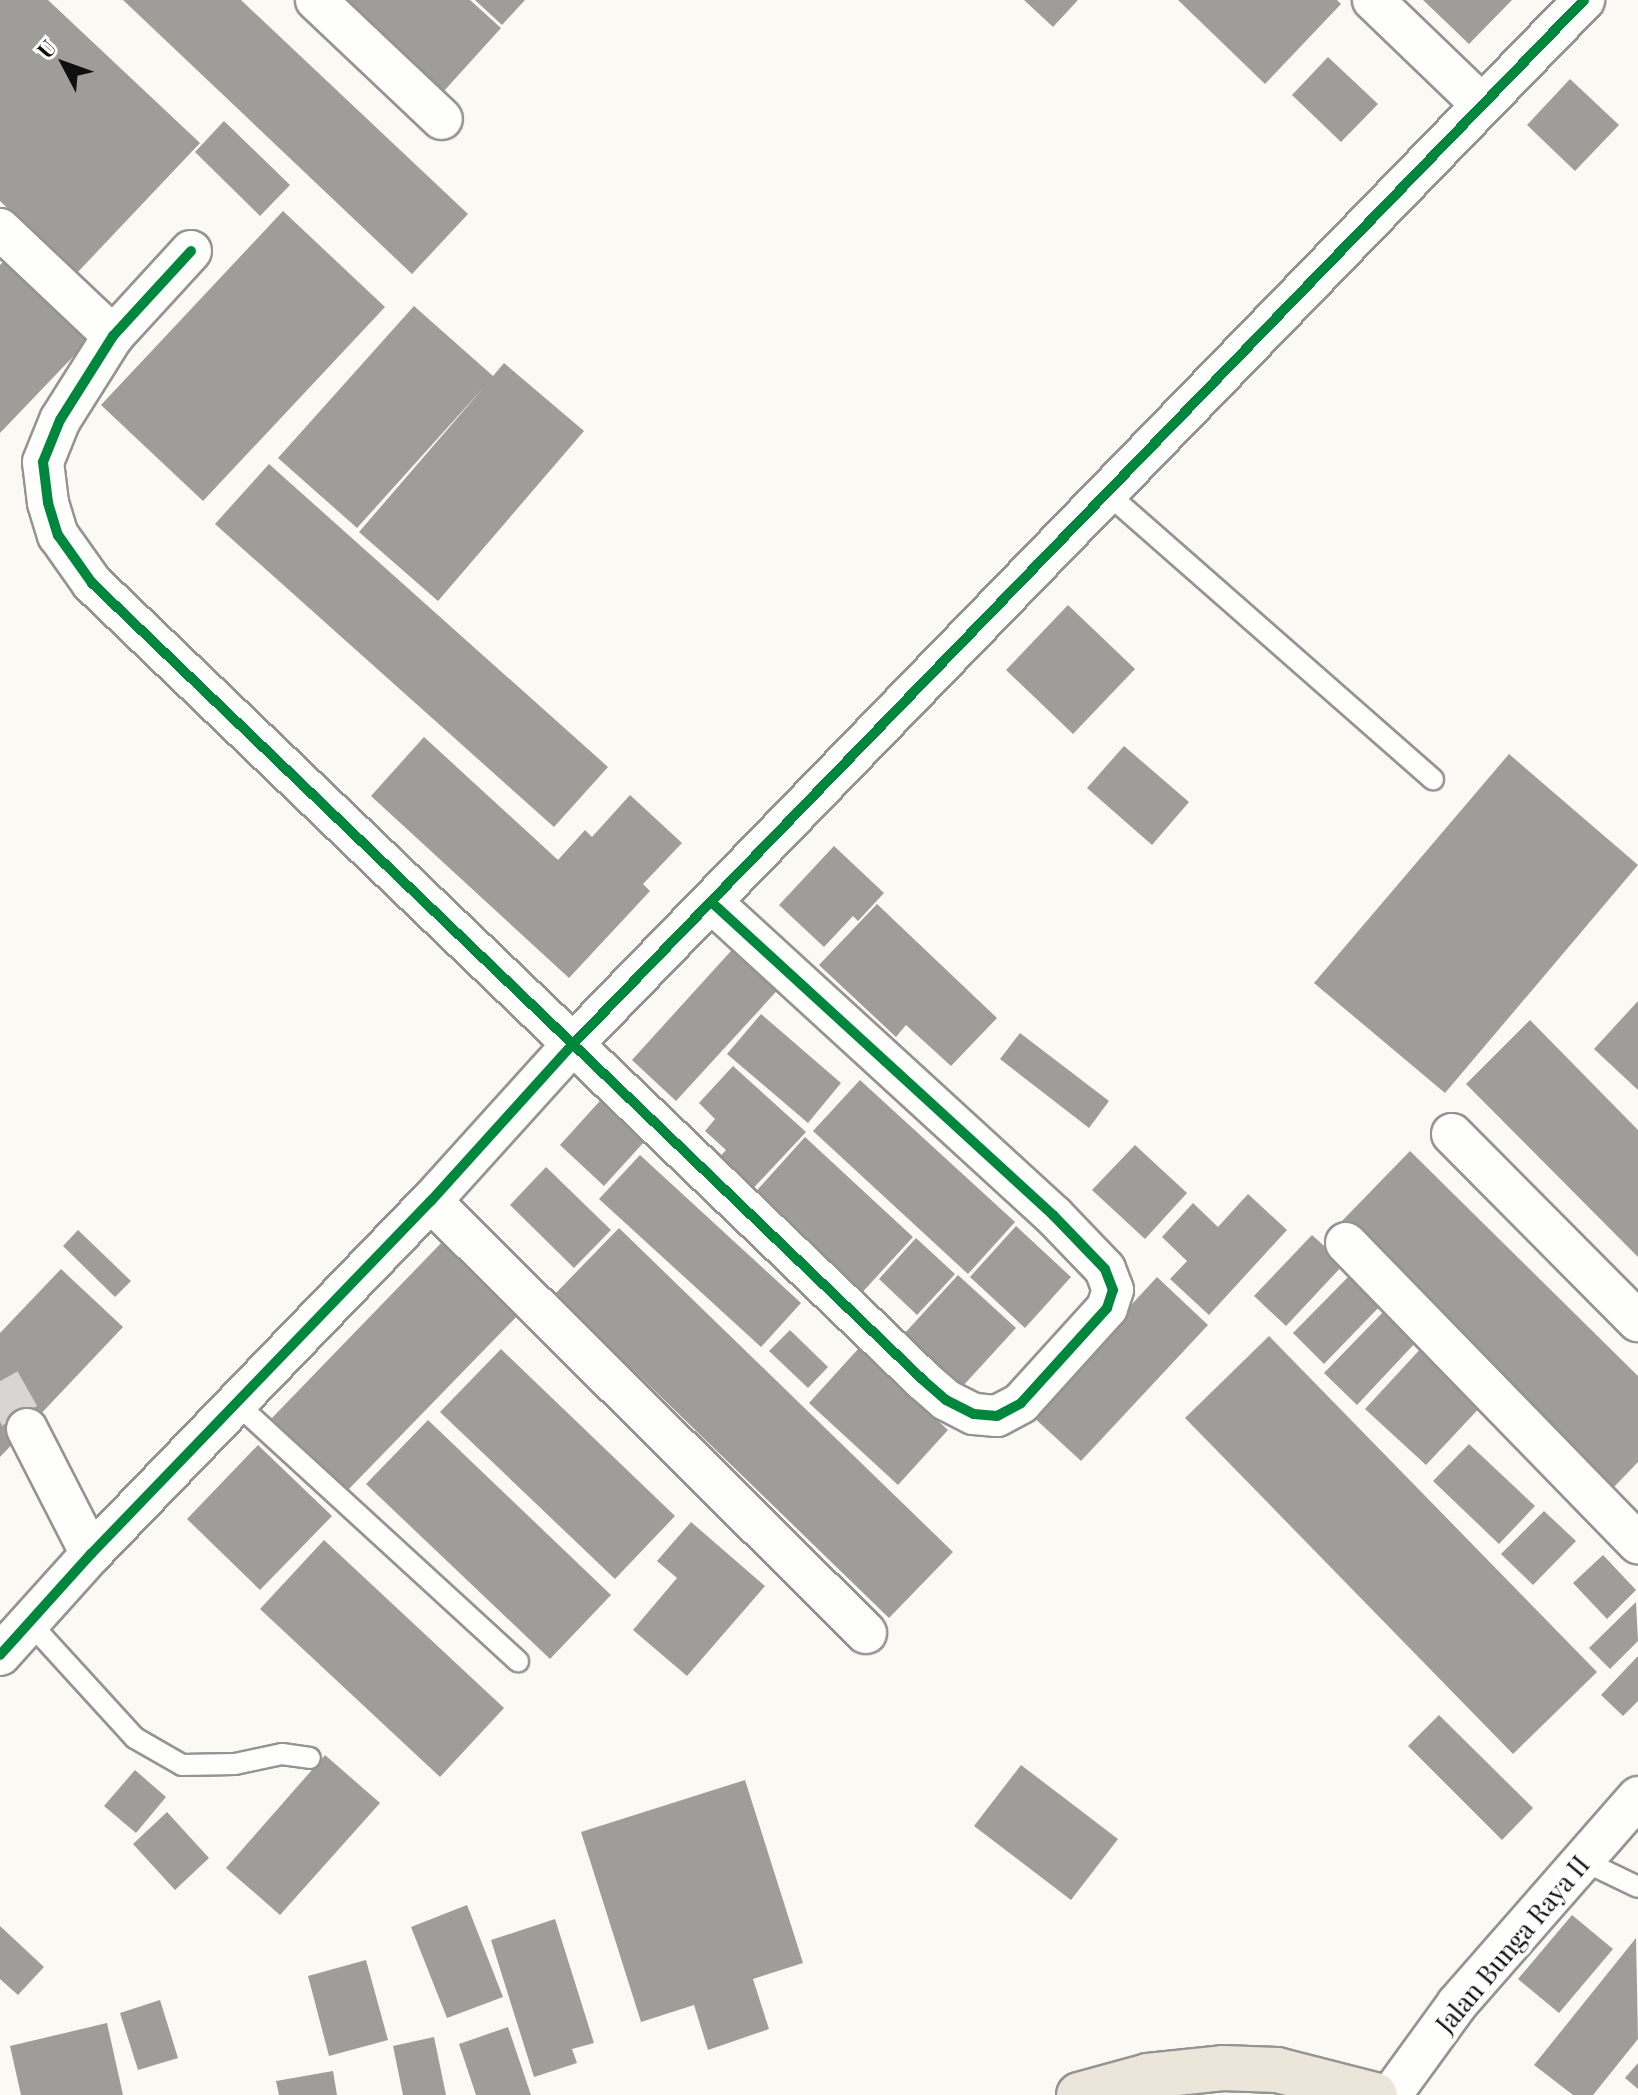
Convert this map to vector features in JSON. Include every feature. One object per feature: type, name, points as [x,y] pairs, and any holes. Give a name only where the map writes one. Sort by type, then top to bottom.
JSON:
[{"type":"main road","points":[[1079,2095],[1148,2076],[1223,2068],[1277,2070],[1375,2095]]},
{"type":"street","points":[[316,0],[442,119]]},
{"type":"street","points":[[1373,0],[1481,104]]},
{"type":"street","points":[[0,1655],[235,1402],[431,1201],[574,1043],[1584,0]]},
{"type":"street","points":[[0,229],[113,336]]},
{"type":"street","points":[[191,251],[113,336],[60,420],[43,462],[48,503],[58,535],[92,583],[946,1400],[974,1414],[997,1416],[1021,1403],[1107,1308],[1113,1290],[1105,1269],[1053,1215],[712,902]]},
{"type":"street","points":[[1452,1134],[1638,1321]]},
{"type":"street","points":[[431,1201],[866,1633]]},
{"type":"street","points":[[1346,1243],[1638,1543]]},
{"type":"street","points":[[27,1429],[91,1554]]},
{"type":"street","name":"Jalan Bunga Raya II","points":[[1391,2095],[1457,2004],[1638,1797]]},
{"type":"lane","points":[[1107,493],[1433,779]]},
{"type":"lane","points":[[235,1402],[518,1661]]},
{"type":"lane","points":[[30,1623],[135,1738],[182,1765],[235,1764],[282,1754],[310,1758]]},
{"type":"lane","points":[[1582,1860],[1638,1887]]},
{"type":"building","points":[[0,0],[48,0],[200,143],[76,274],[0,201]]},
{"type":"building","points":[[123,0],[241,0],[468,214],[412,274]]},
{"type":"building","points":[[343,0],[470,0],[501,28],[444,91]]},
{"type":"building","points":[[475,0],[525,0],[502,25]]},
{"type":"building","points":[[1024,0],[1078,0],[1053,27]]},
{"type":"building","points":[[1178,0],[1337,0],[1341,4],[1265,84]]},
{"type":"building","points":[[1423,0],[1512,0],[1469,44]]},
{"type":"building","points":[[1328,57],[1378,104],[1341,142],[1292,95]]},
{"type":"building","points":[[1570,79],[1619,125],[1575,171],[1527,125]]},
{"type":"building","points":[[224,121],[290,185],[260,216],[195,152]]},
{"type":"building","points":[[283,211],[385,307],[203,501],[101,405]]},
{"type":"building","points":[[6,259],[90,339],[0,433],[0,265]]},
{"type":"building","points":[[414,306],[493,376],[504,363],[584,431],[438,601],[359,532],[484,387],[357,528],[278,458]]},
{"type":"building","points":[[269,464],[608,767],[554,827],[215,524]]},
{"type":"building","points":[[1068,605],[1135,669],[1073,734],[1006,670]]},
{"type":"building","points":[[424,737],[558,860],[585,830],[592,837],[630,795],[682,843],[643,884],[650,891],[569,978],[371,796]]},
{"type":"building","points":[[1124,746],[1189,802],[1152,845],[1087,788]]},
{"type":"building","points":[[1509,754],[1638,865],[1445,1093],[1314,983]]},
{"type":"building","points":[[834,846],[884,893],[858,921],[853,916],[824,947],[779,905]]},
{"type":"building","points":[[877,904],[997,1018],[951,1066],[906,1025],[896,1037],[819,965]]},
{"type":"building","points":[[740,941],[785,982],[676,1101],[632,1060]]},
{"type":"building","points":[[1638,1001],[1638,1090],[1594,1049]]},
{"type":"building","points":[[761,1014],[841,1083],[808,1123],[727,1054]]},
{"type":"building","points":[[1530,1020],[1638,1130],[1638,1257],[1466,1084]]},
{"type":"building","points":[[1020,1033],[1109,1101],[1089,1128],[1000,1059]]},
{"type":"building","points":[[733,1066],[806,1132],[747,1195],[713,1164],[726,1150],[705,1131],[715,1119],[699,1103]]},
{"type":"building","points":[[860,1080],[1015,1222],[968,1274],[813,1131]]},
{"type":"building","points":[[608,1092],[653,1132],[604,1186],[560,1145]]},
{"type":"building","points":[[805,1137],[913,1237],[858,1297],[750,1198]]},
{"type":"building","points":[[1135,1145],[1187,1193],[1145,1239],[1092,1190]]},
{"type":"building","points":[[1410,1151],[1638,1376],[1638,1462],[1613,1488],[1341,1222]]},
{"type":"building","points":[[640,1155],[801,1303],[761,1347],[599,1199]]},
{"type":"building","points":[[546,1167],[611,1230],[574,1268],[510,1205]]},
{"type":"building","points":[[1248,1194],[1287,1230],[1209,1315],[1170,1279],[1187,1261],[1162,1237],[1193,1203],[1218,1227]]},
{"type":"building","points":[[1016,1226],[1071,1277],[1025,1328],[970,1277]]},
{"type":"building","points":[[619,1228],[953,1552],[889,1618],[555,1294]]},
{"type":"building","points":[[78,1230],[131,1281],[115,1297],[63,1246]]},
{"type":"building","points":[[1312,1235],[1344,1264],[1286,1326],[1254,1296]]},
{"type":"building","points":[[446,1238],[522,1311],[346,1492],[271,1419]]},
{"type":"building","points":[[916,1238],[955,1274],[917,1315],[879,1279]]},
{"type":"building","points":[[61,1269],[123,1327],[0,1457],[0,1333]]},
{"type":"building","points":[[1351,1274],[1382,1304],[1324,1364],[1293,1333]]},
{"type":"building","points":[[958,1275],[1016,1328],[962,1387],[904,1334]]},
{"type":"building","points":[[1157,1277],[1208,1325],[1081,1461],[1030,1414]]},
{"type":"building","points":[[1385,1310],[1417,1341],[1357,1405],[1324,1373]]},
{"type":"building","points":[[790,1330],[828,1367],[808,1388],[769,1351]]},
{"type":"building","points":[[1269,1336],[1597,1672],[1513,1754],[1185,1418]]},
{"type":"building","points":[[1424,1345],[1485,1402],[1426,1465],[1365,1409]]},
{"type":"building","points":[[859,1348],[948,1430],[898,1485],[809,1403]]},
{"type":"building","points":[[501,1349],[675,1516],[615,1579],[440,1412]]},
{"type":"building","points":[[428,1420],[611,1595],[550,1659],[366,1484]]},
{"type":"building","points":[[1469,1444],[1535,1506],[1499,1544],[1433,1481]]},
{"type":"building","points":[[258,1445],[332,1516],[260,1590],[187,1519]]},
{"type":"building","points":[[1544,1511],[1576,1541],[1533,1585],[1501,1554]]},
{"type":"building","points":[[691,1522],[765,1586],[687,1676],[633,1630],[677,1578],[657,1561]]},
{"type":"building","points":[[324,1540],[504,1708],[440,1777],[260,1609]]},
{"type":"building","points":[[1603,1555],[1636,1590],[1607,1619],[1573,1583]]},
{"type":"building","points":[[1636,1602],[1638,1641],[1610,1669],[1589,1648]]},
{"type":"building","points":[[1638,1656],[1638,1701],[1623,1716],[1601,1695]]},
{"type":"building","points":[[1439,1715],[1533,1808],[1502,1840],[1408,1746]]},
{"type":"building","points":[[325,1755],[380,1803],[280,1915],[226,1868]]},
{"type":"building","points":[[1021,1765],[1118,1839],[1071,1900],[974,1826]]},
{"type":"building","points":[[135,1770],[166,1797],[136,1833],[104,1806]]},
{"type":"building","points":[[745,1780],[803,1963],[753,1979],[769,2029],[708,2050],[694,2005],[641,2022],[581,1832]]},
{"type":"building","points":[[167,1812],[209,1858],[175,1890],[133,1844]]},
{"type":"building","points":[[467,1905],[503,1997],[447,2018],[411,1927]]},
{"type":"building","points":[[1572,1915],[1613,1949],[1559,2013],[1518,1979]]},
{"type":"building","points":[[555,1919],[594,2043],[572,2049],[577,2063],[534,2077],[491,1940]]},
{"type":"building","points":[[0,1926],[44,1967],[18,1995],[0,1979]]},
{"type":"building","points":[[1636,1938],[1638,2039],[1593,2095],[1573,2095],[1534,2065]]},
{"type":"building","points":[[366,1960],[388,2040],[329,2056],[308,1976]]},
{"type":"building","points":[[160,2000],[178,2058],[138,2070],[120,2013]]},
{"type":"building","points":[[107,2023],[123,2095],[21,2095],[10,2046]]},
{"type":"building","points":[[508,2027],[531,2095],[476,2095],[459,2044]]},
{"type":"building","points":[[434,2037],[446,2095],[403,2095],[393,2046]]},
{"type":"building","points":[[1638,2063],[1638,2089],[1625,2078]]},
{"type":"building","points":[[333,2071],[337,2095],[279,2095],[276,2081]]},
{"type":"tunnel","points":[[0,1381],[27,1429]]},
{"type":"cycle path","points":[[0,1655],[91,1554],[431,1201],[574,1043],[1584,0]]},
{"type":"cycle path","points":[[191,251],[113,336],[60,420],[43,462],[48,503],[58,535],[92,583],[923,1380],[946,1400],[974,1414],[997,1416],[1021,1403],[1107,1308],[1113,1290],[1105,1269],[1053,1215],[712,902]]}]
